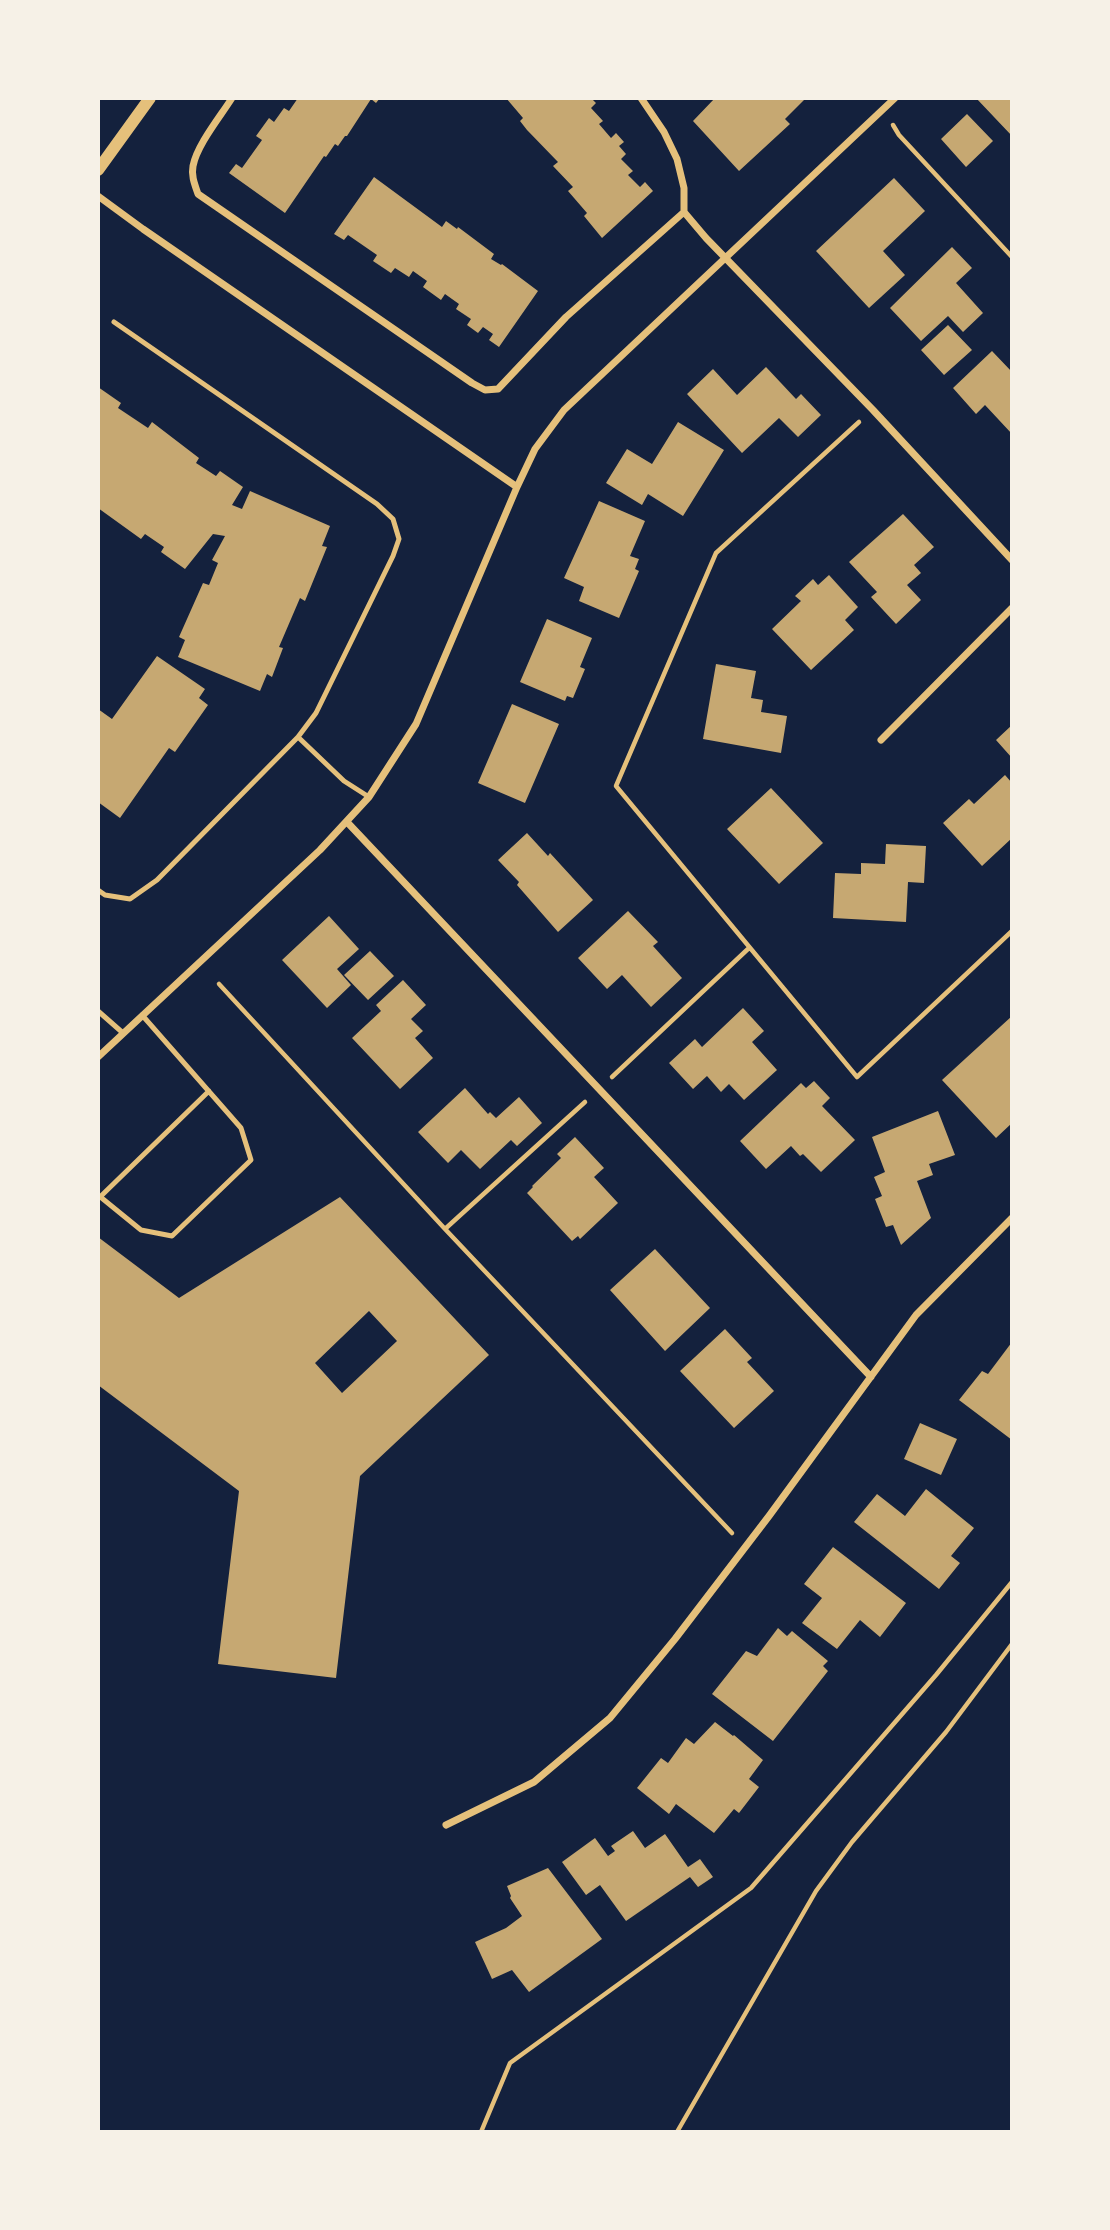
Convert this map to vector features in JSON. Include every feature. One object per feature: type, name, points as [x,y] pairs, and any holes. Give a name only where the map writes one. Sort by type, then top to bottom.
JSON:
[{"type":"street","points":[[98,170],[150,98]]},
{"type":"street","points":[[232,98],[195,159],[193,182],[198,194],[485,390],[498,389],[566,317],[684,212]]},
{"type":"street","points":[[641,98],[664,132],[677,159],[684,188],[684,212],[1012,560]]},
{"type":"street","points":[[98,1057],[310,859],[369,797],[416,724],[517,487],[535,449],[564,410],[895,98]]},
{"type":"street","points":[[98,196],[517,487]]},
{"type":"street","points":[[881,740],[1012,608]]},
{"type":"street","points":[[348,821],[871,1377]]},
{"type":"street","points":[[446,1825],[534,1782],[610,1718],[676,1639],[916,1315],[1012,1218]]},
{"type":"lane","points":[[98,890],[105,895],[130,899],[158,880],[298,737],[316,713],[399,539],[393,519],[377,504],[114,322]]},
{"type":"lane","points":[[298,737],[344,781],[369,797]]},
{"type":"lane","points":[[98,1011],[123,1033]]},
{"type":"lane","points":[[142,1015],[209,1091],[241,1128],[251,1160],[172,1236],[141,1230],[99,1196],[209,1091]]},
{"type":"path","points":[[883,109],[899,135],[1012,257]]},
{"type":"path","points":[[873,410],[716,553],[616,786],[857,1077],[1012,931]]},
{"type":"path","points":[[219,984],[445,1229],[745,1547]]},
{"type":"path","points":[[481,2132],[510,2063],[751,1888],[936,1675],[1012,1582]]},
{"type":"path","points":[[677,2132],[816,1891],[852,1842],[946,1732],[1012,1644]]},
{"type":"building","points":[[298,98],[380,98],[376,103],[371,99],[347,136],[324,156],[285,213],[229,173],[236,164],[242,168],[262,140],[256,136],[269,118],[274,122],[284,108],[289,111]]},
{"type":"building","points":[[506,98],[591,98],[596,103],[591,108],[603,121],[599,124],[611,138],[616,133],[624,142],[619,146],[626,154],[621,159],[633,171],[628,175],[640,187],[645,182],[653,191],[602,238],[584,216],[587,213],[568,191],[573,187],[553,166],[558,162],[527,130],[520,121],[523,118]]},
{"type":"building","points":[[715,98],[806,98],[785,119],[790,124],[739,171],[693,121]]},
{"type":"building","points":[[976,98],[1012,98],[1012,136]]},
{"type":"building","points":[[967,114],[993,141],[966,167],[941,139]]},
{"type":"building","points":[[374,177],[442,227],[446,221],[457,229],[458,227],[494,254],[491,259],[538,291],[499,347],[489,340],[493,334],[483,327],[478,333],[467,325],[471,319],[456,309],[459,304],[445,294],[441,300],[423,287],[427,281],[413,271],[409,277],[395,268],[391,273],[373,261],[377,255],[348,235],[344,240],[334,234]]},
{"type":"building","points":[[894,178],[925,211],[883,251],[905,275],[869,308],[816,251]]},
{"type":"building","points":[[952,247],[972,268],[956,283],[983,313],[963,332],[948,316],[921,341],[890,308]]},
{"type":"building","points":[[948,325],[972,350],[944,375],[921,350]]},
{"type":"building","points":[[992,351],[1012,372],[1012,434],[985,405],[976,414],[953,388]]},
{"type":"building","points":[[766,367],[796,399],[801,394],[821,415],[798,437],[779,418],[742,453],[687,394],[713,369],[737,395]]},
{"type":"building","points":[[98,387],[121,403],[118,408],[148,428],[152,422],[199,458],[196,463],[216,476],[220,471],[243,487],[232,505],[242,509],[250,491],[330,526],[322,546],[327,547],[305,601],[300,598],[279,647],[283,648],[272,677],[267,674],[260,691],[178,657],[185,640],[179,637],[203,583],[209,585],[218,563],[212,560],[225,536],[213,534],[185,569],[161,552],[164,547],[145,534],[141,539],[98,508]]},
{"type":"building","points":[[678,422],[724,450],[683,516],[648,494],[642,505],[606,483],[627,449],[652,464]]},
{"type":"building","points":[[599,501],[645,521],[630,556],[639,559],[635,569],[639,571],[619,618],[579,601],[584,587],[564,578]]},
{"type":"building","points":[[903,514],[934,547],[914,565],[921,573],[907,585],[921,600],[896,624],[871,597],[877,592],[849,562]]},
{"type":"building","points":[[829,575],[858,607],[845,620],[854,630],[811,670],[772,629],[801,601],[795,596],[813,579],[818,585]]},
{"type":"building","points":[[547,619],[592,638],[580,667],[585,669],[573,698],[567,696],[565,701],[520,682]]},
{"type":"building","points":[[157,656],[205,689],[199,698],[208,705],[175,752],[169,748],[120,818],[98,802],[98,709],[112,719]]},
{"type":"building","points":[[716,664],[756,671],[751,698],[763,700],[761,712],[787,716],[781,753],[703,739]]},
{"type":"building","points":[[512,704],[559,724],[525,803],[478,783]]},
{"type":"building","points":[[1012,725],[1012,758],[996,740]]},
{"type":"building","points":[[1005,775],[1012,783],[1012,838],[982,866],[943,823],[969,799],[974,804]]},
{"type":"building","points":[[771,788],[823,843],[779,884],[727,829]]},
{"type":"building","points":[[527,833],[548,856],[550,853],[593,900],[558,932],[498,860]]},
{"type":"building","points":[[886,844],[926,846],[924,883],[908,882],[906,922],[833,918],[835,873],[861,874],[861,863],[885,864]]},
{"type":"building","points":[[628,911],[658,942],[653,946],[682,978],[651,1007],[622,975],[607,989],[578,958]]},
{"type":"building","points":[[329,916],[359,949],[337,969],[351,985],[327,1008],[282,960]]},
{"type":"building","points":[[370,951],[394,976],[368,1000],[344,975]]},
{"type":"building","points":[[403,980],[426,1005],[411,1019],[423,1031],[415,1038],[433,1058],[400,1089],[352,1038],[381,1011],[376,1005]]},
{"type":"building","points":[[743,1008],[764,1031],[752,1042],[777,1070],[744,1100],[729,1084],[721,1092],[707,1076],[693,1089],[669,1063],[695,1039],[702,1047]]},
{"type":"building","points":[[1012,1016],[1012,1123],[996,1138],[942,1080]]},
{"type":"building","points":[[814,1081],[830,1098],[822,1106],[855,1140],[821,1172],[791,1146],[766,1169],[740,1141],[801,1083],[806,1088]]},
{"type":"building","points":[[465,1088],[488,1114],[490,1112],[496,1118],[519,1097],[542,1123],[517,1146],[511,1140],[480,1169],[461,1150],[448,1163],[418,1132]]},
{"type":"building","points":[[938,1111],[955,1155],[929,1164],[933,1175],[917,1181],[931,1218],[901,1245],[893,1225],[886,1227],[875,1199],[882,1196],[874,1177],[885,1172],[872,1137]]},
{"type":"building","points":[[575,1137],[604,1168],[594,1177],[618,1203],[580,1239],[578,1236],[572,1241],[527,1193],[561,1158],[557,1154]]},
{"type":"building","points":[[340,1197],[489,1355],[360,1476],[336,1678],[218,1664],[239,1491],[98,1385],[98,1237],[179,1298]],"holes":[[[369,1311],[397,1341],[342,1393],[315,1363]]]},
{"type":"building","points":[[655,1249],[710,1308],[665,1351],[610,1290]]},
{"type":"building","points":[[725,1329],[752,1358],[747,1362],[774,1391],[734,1428],[680,1371]]},
{"type":"building","points":[[1012,1342],[1012,1440],[959,1400],[982,1371],[988,1374]]},
{"type":"building","points":[[920,1423],[957,1439],[941,1475],[904,1459]]},
{"type":"building","points":[[926,1489],[974,1528],[951,1556],[960,1563],[939,1589],[854,1522],[877,1494],[905,1516]]},
{"type":"building","points":[[833,1547],[906,1603],[880,1637],[860,1620],[837,1649],[802,1623],[822,1598],[804,1584]]},
{"type":"building","points":[[778,1628],[787,1636],[792,1631],[828,1661],[823,1666],[828,1671],[773,1741],[712,1694],[746,1651],[757,1656]]},
{"type":"building","points":[[715,1722],[763,1760],[749,1779],[759,1787],[739,1813],[734,1809],[714,1833],[676,1804],[669,1814],[637,1788],[661,1758],[668,1763],[686,1738],[694,1744]]},
{"type":"building","points":[[633,1831],[645,1848],[665,1834],[688,1867],[700,1859],[713,1877],[698,1887],[690,1877],[626,1921],[600,1885],[586,1895],[562,1862],[595,1838],[608,1856],[615,1851],[611,1846]]},
{"type":"building","points":[[548,1868],[602,1939],[529,1992],[512,1970],[492,1979],[475,1942],[506,1928],[522,1916],[510,1898],[507,1886]]}]
